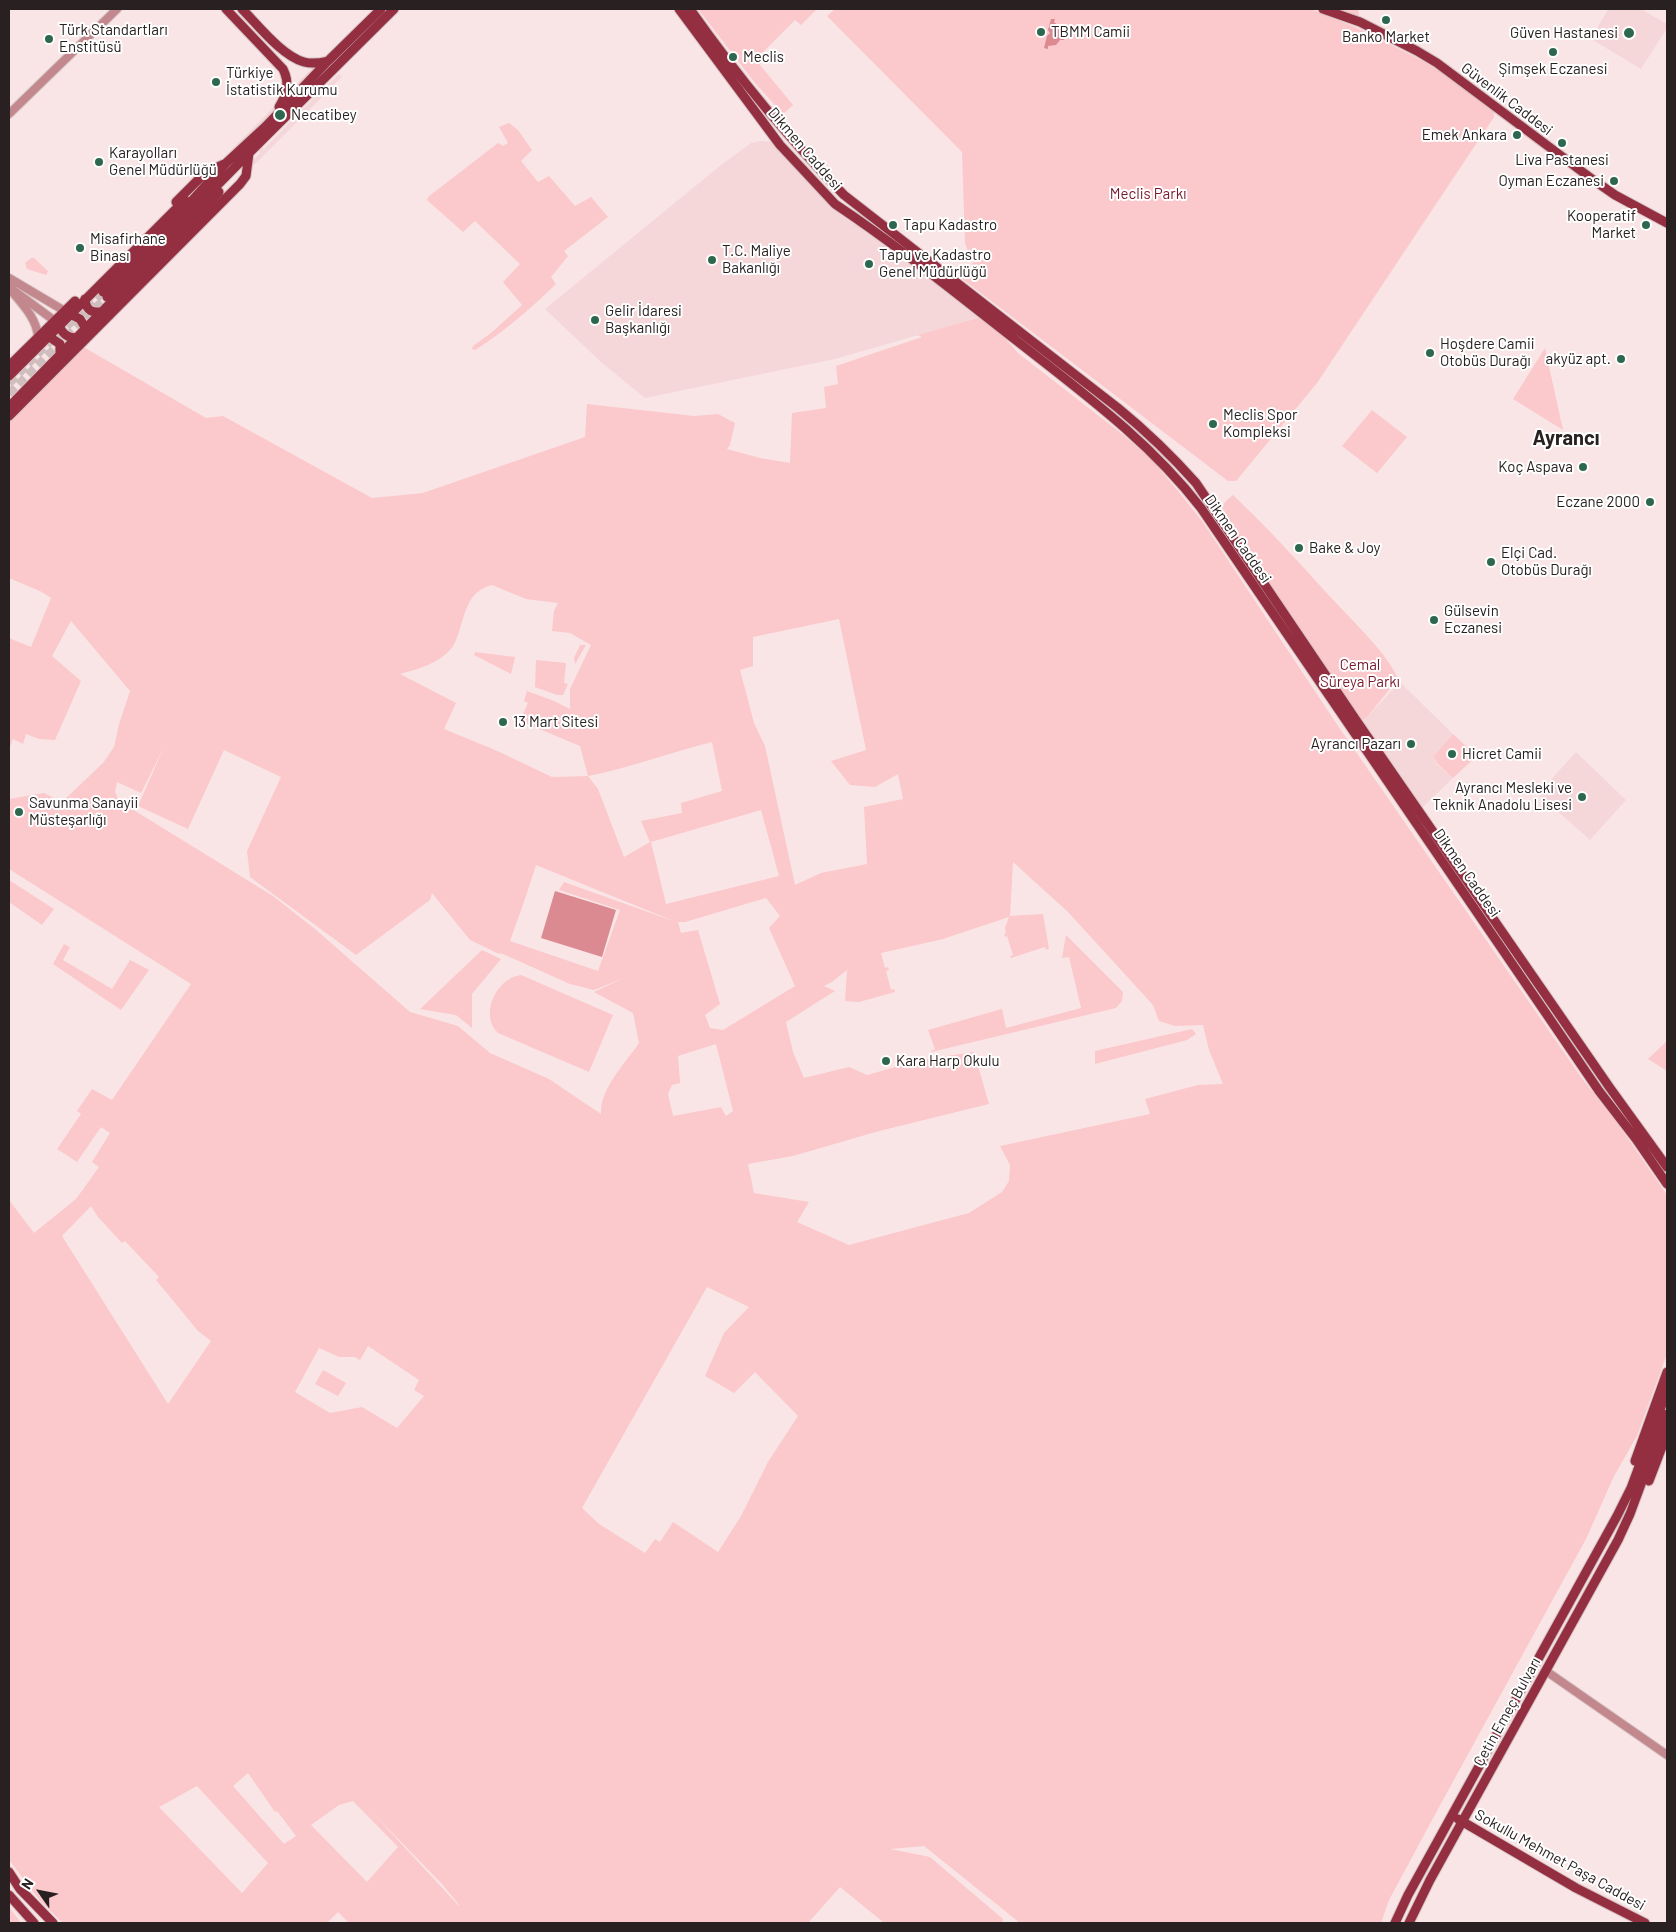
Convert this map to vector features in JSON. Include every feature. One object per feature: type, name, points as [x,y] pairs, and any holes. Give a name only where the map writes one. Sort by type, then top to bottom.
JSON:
[{"type":"main road","points":[[226,9],[279,64],[286,74],[287,91],[266,126]]},
{"type":"main road","points":[[242,9],[285,51],[295,58],[315,63],[328,61]]},
{"type":"main road","points":[[105,295],[328,61],[381,12],[395,9]]},
{"type":"main road","name":"Dikmen Caddesi","points":[[679,9],[775,138],[835,204],[898,248],[1121,424],[1167,467],[1202,508],[1601,1094],[1636,1139],[1667,1184]]},
{"type":"main road","name":"Dikmen Caddesi","points":[[690,9],[777,120],[835,187],[1145,430],[1196,483],[1607,1084],[1667,1167]]},
{"type":"main road","name":"Güvenlik Caddesi","points":[[1323,9],[1360,22],[1405,44],[1437,63],[1585,175],[1615,195],[1667,223]]},
{"type":"main road","points":[[67,312],[85,299],[201,184],[249,153],[381,12]]},
{"type":"main road","points":[[9,416],[240,184],[246,176],[249,153]]},
{"type":"main road","points":[[9,407],[220,191],[229,166]]},
{"type":"main road","points":[[9,366],[110,270],[197,180],[205,173],[229,166]]},
{"type":"main road","points":[[826,195],[835,187]]},
{"type":"main road","points":[[835,204],[844,195]]},
{"type":"main road","points":[[85,299],[86,307],[89,310],[96,313],[103,312]]},
{"type":"main road","points":[[67,312],[80,319],[86,329]]},
{"type":"main road","points":[[9,376],[48,336],[57,322]]},
{"type":"main road","points":[[57,322],[65,334],[71,338],[76,338]]},
{"type":"main road","points":[[48,336],[60,344],[60,353]]},
{"type":"main road","points":[[1202,508],[1210,504]]},
{"type":"main road","points":[[1596,1086],[1607,1084]]},
{"type":"main road","points":[[1601,1094],[1607,1084]]},
{"type":"main road","name":"Çetin Emeç Bulvarı","points":[[1617,1516],[1667,1372]]},
{"type":"main road","name":"Çetin Emeç Bulvarı","points":[[1395,1923],[1408,1895],[1617,1516],[1631,1488],[1667,1391]]},
{"type":"main road","name":"Çetin Emeç Bulvarı","points":[[1409,1923],[1413,1912],[1630,1514],[1667,1414]]},
{"type":"main road","name":"Çetin Emeç Bulvarı","points":[[1630,1514],[1640,1503],[1667,1434]]},
{"type":"main road","name":"Sokullu Mehmet Paşa Caddesi","points":[[1452,1816],[1576,1888],[1646,1923]]},
{"type":"main road","points":[[9,1872],[20,1889],[52,1923]]},
{"type":"main road","points":[[9,1895],[34,1923]]},
{"type":"street","points":[[9,114],[117,9]]},
{"type":"street","points":[[9,278],[67,312]]},
{"type":"street","points":[[9,288],[57,322]]},
{"type":"street","points":[[9,288],[34,322],[38,337]]},
{"type":"street","points":[[1546,1671],[1667,1755]]},
{"type":"shaded area","name":"Güven Hastanesi","points":[[1608,9],[1641,9],[1667,24],[1667,28],[1641,69],[1591,39]]},
{"type":"shaded area","points":[[1051,19],[1055,19],[1054,22],[1060,27],[1062,33],[1065,34],[1064,40],[1060,40],[1056,45],[1048,46],[1048,49],[1044,48],[1047,36],[1050,33],[1048,30]]},
{"type":"shaded area","points":[[323,57],[326,60],[314,73],[326,86],[339,74],[342,77],[249,170],[246,167],[260,153],[256,148],[233,154],[230,151]],"holes":[[[310,78],[312,83],[322,90],[297,115],[295,112]],[[281,106],[293,119],[264,149],[251,136]]]},
{"type":"shaded area","name":"T.C. Maliye Bakanlığı","points":[[761,141],[773,142],[826,195],[985,316],[835,359],[645,398],[602,363],[545,309],[721,165],[751,143]]},
{"type":"shaded area","name":"Ayrancı Pazarı","points":[[1400,682],[1453,734],[1433,757],[1437,761],[1436,763],[1453,778],[1419,811],[1358,723],[1367,717]]},
{"type":"shaded area","name":"Ayrancı Mesleki ve Teknik Anadolu Lisesi","points":[[1576,752],[1626,800],[1590,840],[1538,794]]},
{"type":"shaded area","points":[[555,891],[616,910],[602,957],[541,938]]},
{"type":"green space","points":[[698,9],[817,9],[801,25],[795,20],[758,57],[762,62],[760,65],[793,105],[783,114],[755,83]]},
{"type":"green space","name":"Meclis Parkı","points":[[835,9],[1311,9],[1357,28],[1423,61],[1494,111],[1494,117],[1317,383],[1236,481],[1228,481],[961,278],[974,261],[965,243],[962,152],[827,16]]},
{"type":"green space","points":[[1323,9],[1358,9],[1360,22]]},
{"type":"green space","points":[[509,123],[518,130],[532,150],[521,161],[538,182],[549,176],[575,206],[591,197],[608,217],[564,251],[568,256],[551,277],[556,284],[517,319],[475,350],[472,349],[473,346],[491,333],[522,305],[503,282],[520,264],[475,221],[463,232],[427,200],[428,197],[498,143],[503,146],[508,143],[499,127]]},
{"type":"green space","points":[[34,258],[48,271],[46,275],[27,269],[25,263]]},
{"type":"green space","points":[[985,316],[1018,353],[1151,459],[1202,521],[1338,726],[1581,1077],[1620,1127],[1667,1195],[1667,1354],[1637,1436],[1614,1476],[1586,1539],[1389,1900],[1381,1923],[1020,1923],[924,1846],[890,1849],[930,1857],[1003,1919],[1002,1923],[882,1923],[840,1887],[808,1923],[349,1923],[338,1912],[327,1923],[63,1923],[41,1902],[9,1860],[9,1200],[34,1233],[76,1199],[99,1167],[92,1162],[110,1133],[101,1127],[77,1162],[57,1149],[81,1114],[77,1111],[92,1089],[112,1100],[191,984],[9,869],[9,799],[44,793],[62,802],[103,763],[114,747],[119,724],[130,691],[71,621],[52,656],[81,681],[55,740],[39,739],[26,734],[23,744],[13,739],[9,749],[9,638],[31,647],[51,598],[42,592],[9,578],[9,416],[80,345],[206,418],[223,416],[372,498],[423,493],[585,437],[587,404],[694,416],[718,414],[735,423],[730,445],[727,449],[760,458],[790,463],[792,413],[826,408],[824,387],[838,384],[836,366],[922,337],[918,335]],"holes":[[[492,585],[526,599],[558,603],[554,611],[552,631],[570,633],[591,645],[570,689],[570,709],[527,691],[524,701],[528,703],[520,721],[580,746],[588,776],[552,777],[495,750],[444,729],[456,703],[400,674],[436,661],[448,652],[455,643],[469,603],[478,592]],[[839,619],[866,750],[831,761],[850,785],[875,787],[898,774],[903,799],[864,807],[867,864],[821,873],[795,885],[765,746],[754,723],[740,670],[753,666],[753,637]],[[712,742],[722,791],[681,803],[682,813],[641,821],[650,842],[624,857],[598,789],[588,776]],[[164,747],[138,806],[188,829],[224,750],[281,777],[247,851],[250,877],[356,955],[430,900],[432,893],[470,940],[497,953],[570,984],[594,990],[622,979],[594,992],[633,1013],[639,1043],[609,1086],[602,1104],[601,1114],[549,1079],[490,1053],[458,1026],[410,1012],[315,929],[273,896],[119,801],[115,792],[117,782],[141,793]],[[761,810],[779,876],[666,904],[651,842]],[[1013,862],[1068,912],[1153,1005],[1159,1021],[1175,1026],[1203,1025],[1209,1050],[1223,1084],[1198,1085],[1145,1099],[1150,1114],[1000,1146],[1010,1165],[1009,1181],[1002,1192],[969,1213],[849,1245],[797,1222],[809,1202],[754,1193],[748,1164],[793,1156],[879,1131],[989,1104],[974,1052],[921,1060],[867,1075],[849,1067],[804,1078],[793,1052],[786,1022],[835,991],[824,986],[847,970],[845,1001],[859,1002],[895,992],[894,989],[891,990],[886,971],[889,970],[888,967],[885,968],[881,953],[943,939],[1009,917],[1005,928],[1006,933],[1004,934],[1005,937],[1007,936],[1013,955],[1010,956],[1011,958],[1045,947],[1046,950],[1049,949],[1043,914],[1010,916]],[[536,865],[676,922],[564,882],[559,890],[620,910],[598,971],[510,941]],[[766,898],[780,916],[769,928],[795,986],[723,1030],[710,1028],[705,1015],[720,1004],[698,930],[681,933],[678,922],[685,922]],[[716,1044],[733,1111],[726,1116],[721,1107],[673,1116],[668,1094],[672,1085],[680,1083],[678,1056]],[[91,1206],[98,1217],[122,1243],[125,1241],[159,1277],[156,1280],[198,1331],[211,1341],[168,1404],[62,1236]],[[707,1287],[749,1307],[724,1333],[705,1376],[734,1393],[755,1372],[798,1416],[768,1462],[741,1516],[718,1552],[673,1522],[660,1542],[655,1539],[645,1553],[599,1524],[582,1508]],[[368,1346],[419,1380],[414,1390],[424,1396],[397,1428],[362,1407],[330,1413],[295,1392],[319,1348],[339,1357],[355,1357],[360,1360]],[[248,1773],[275,1812],[277,1811],[296,1836],[284,1844],[233,1786]],[[197,1786],[268,1863],[242,1893],[159,1807]],[[353,1801],[398,1847],[367,1882],[311,1825],[339,1805]],[[371,1811],[442,1884],[460,1906]]]},
{"type":"green space","points":[[1545,348],[1563,430],[1513,399]]},
{"type":"green space","points":[[1372,410],[1407,437],[1377,473],[1342,446]]},
{"type":"green space","name":"Cemal Süreya Parkı","points":[[1233,495],[1361,629],[1394,670],[1398,679],[1367,717],[1358,723],[1218,512]]},
{"type":"green space","points":[[580,645],[586,645],[575,664],[574,658]]},
{"type":"green space","points":[[475,652],[515,657],[511,674],[474,655]]},
{"type":"green space","points":[[536,660],[566,663],[564,683],[568,684],[563,695],[557,695],[535,687]]},
{"type":"green space","points":[[1453,734],[1477,756],[1453,778],[1433,757]]},
{"type":"green space","points":[[9,880],[54,909],[42,925],[9,902]]},
{"type":"green space","points":[[1066,935],[1123,992],[1122,1001],[1116,1008],[931,1052],[935,1049],[928,1030],[1002,1009],[1006,1028],[1081,1008],[1069,957],[1062,958]]},
{"type":"green space","points":[[64,944],[70,947],[63,960],[112,989],[130,960],[149,970],[121,1010],[53,964]]},
{"type":"green space","points":[[482,950],[501,959],[472,994],[472,1028],[456,1015],[420,1009]]},
{"type":"green space","points":[[521,975],[613,1015],[589,1072],[498,1033],[490,1017],[493,998],[504,983]]},
{"type":"green space","points":[[1192,1029],[1196,1034],[1187,1040],[1095,1064],[1095,1051]]},
{"type":"green space","points":[[1667,1041],[1667,1071],[1648,1059]]},
{"type":"green space","points":[[323,1370],[346,1383],[338,1396],[315,1384]]},
{"type":"green space","points":[[9,1907],[21,1923],[9,1923]]},
{"type":"tunnel","points":[[9,383],[45,346],[103,292]]},
{"type":"tunnel","points":[[9,394],[107,297]]},
{"type":"place","name":"Banko Market","points":[[1386,20]]},
{"type":"place","name":"TBMM Camii","points":[[1041,32]]},
{"type":"place","name":"Güven Hastanesi","points":[[1629,33]]},
{"type":"place","name":"Türk Standartları Enstitüsü","points":[[49,39]]},
{"type":"place","name":"Şimşek Eczanesi","points":[[1553,52]]},
{"type":"place","name":"Meclis","points":[[733,57]]},
{"type":"place","name":"Türkiye İstatistik Kurumu","points":[[216,82]]},
{"type":"place","name":"Necatibey","points":[[280,115]]},
{"type":"place","name":"Emek Ankara","points":[[1517,135]]},
{"type":"place","name":"Liva Pastanesi","points":[[1562,143]]},
{"type":"place","name":"Karayolları Genel Müdürlüğü","points":[[99,162]]},
{"type":"place","name":"Oyman Eczanesi","points":[[1614,181]]},
{"type":"place","name":"Tapu Kadastro","points":[[893,225]]},
{"type":"place","name":"Kooperatif Market","points":[[1646,225]]},
{"type":"place","name":"Misafirhane Binası","points":[[80,248]]},
{"type":"place","name":"T.C. Maliye Bakanlığı","points":[[712,260]]},
{"type":"place","name":"Tapu ve Kadastro Genel Müdürlüğü","points":[[869,264]]},
{"type":"place","name":"Gelir İdaresi Başkanlığı","points":[[595,320]]},
{"type":"place","name":"Hoşdere Camii Otobüs Durağı","points":[[1430,353]]},
{"type":"place","name":"akyüz apt.","points":[[1621,359]]},
{"type":"place","name":"Meclis Spor Kompleksi","points":[[1213,424]]},
{"type":"place","name":"Koç Aspava","points":[[1583,467]]},
{"type":"place","name":"Eczane 2000","points":[[1650,502]]},
{"type":"place","name":"Bake & Joy","points":[[1299,548]]},
{"type":"place","name":"Elçi Cad. Otobüs Durağı","points":[[1491,562]]},
{"type":"place","name":"Gülsevin Eczanesi","points":[[1434,620]]},
{"type":"place","name":"13 Mart Sitesi","points":[[503,722]]},
{"type":"place","name":"Ayrancı Pazarı","points":[[1411,744]]},
{"type":"place","name":"Hicret Camii","points":[[1452,754]]},
{"type":"place","name":"Ayrancı Mesleki ve Teknik Anadolu Lisesi","points":[[1582,797]]},
{"type":"place","name":"Savunma Sanayii Müsteşarlığı","points":[[19,812]]},
{"type":"place","name":"Kara Harp Okulu","points":[[886,1061]]},
{"type":"district","name":"Ayrancı","points":[[1566,438]]}]
